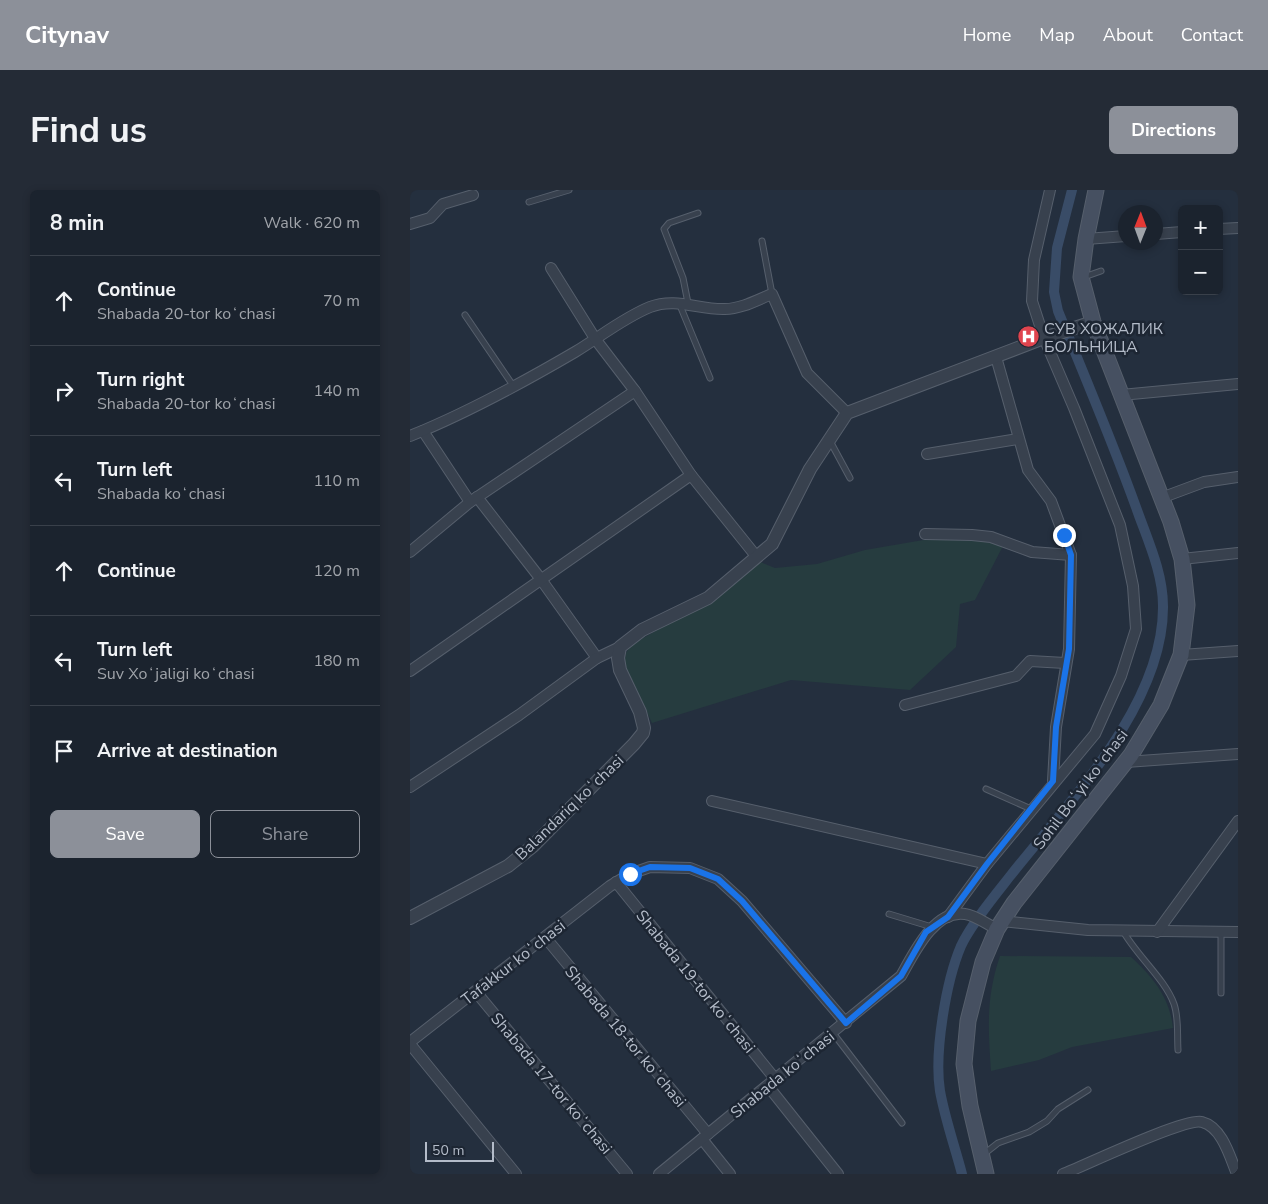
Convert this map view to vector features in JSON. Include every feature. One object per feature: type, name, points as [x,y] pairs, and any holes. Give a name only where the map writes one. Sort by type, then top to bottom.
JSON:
[{"type":"main road","name":"Sohil Boʻyi koʻchasi","points":[[986,1174],[970,1106],[964,1064],[968,1021],[983,962],[999,925],[1014,903],[1126,762],[1161,705],[1181,655],[1187,605],[1182,559],[1161,498],[1121,395],[1089,323],[1081,277],[1086,239],[1096,190]]},
{"type":"street","points":[[948,917],[987,864],[1053,781],[1076,759],[1095,734],[1121,676],[1136,629],[1133,586],[1120,525],[1032,301],[1034,260],[1050,190]]},
{"type":"street","points":[[410,224],[430,218],[443,204],[473,195]]},
{"type":"street","points":[[1223,229],[1238,228]]},
{"type":"street","points":[[1163,233],[1178,232]]},
{"type":"street","points":[[1086,239],[1118,237]]},
{"type":"street","points":[[551,268],[596,340],[635,392],[691,475],[756,556]]},
{"type":"street","points":[[410,436],[514,387],[596,340],[628,318],[651,307],[684,303],[725,309],[745,305],[772,294],[807,373],[847,413]]},
{"type":"street","points":[[410,786],[519,715],[597,658],[620,647],[642,630],[708,598],[772,544],[829,438],[847,413],[996,358],[1047,337],[1089,323]]},
{"type":"street","points":[[996,358],[1028,470],[1051,501],[1071,555],[1069,649],[1065,663],[1056,727],[1053,781]]},
{"type":"street","points":[[1121,395],[1238,384]]},
{"type":"street","points":[[410,552],[474,500],[635,392]]},
{"type":"street","points":[[423,431],[474,500],[540,578],[597,658]]},
{"type":"street","points":[[927,454],[1018,439]]},
{"type":"street","points":[[410,671],[540,578],[691,475]]},
{"type":"street","points":[[1161,498],[1204,482],[1238,477]]},
{"type":"street","points":[[925,534],[972,534],[1032,552],[1071,555]]},
{"type":"street","points":[[1182,559],[1238,553]]},
{"type":"street","name":"Balandariq koʻchasi","points":[[410,918],[508,866],[532,846],[640,737],[644,728],[620,670],[618,658],[620,647]]},
{"type":"street","points":[[1181,655],[1238,651]]},
{"type":"street","points":[[905,705],[1016,676],[1030,661],[1065,663]]},
{"type":"street","points":[[1126,762],[1238,754]]},
{"type":"street","points":[[712,801],[987,864]]},
{"type":"street","points":[[1157,932],[1238,821]]},
{"type":"street","name":"Tafakkur koʻchasi","points":[[410,1043],[616,882],[650,867],[690,868],[718,879],[742,901],[846,1023]]},
{"type":"street","name":"Shabada 19-tor koʻchasi","points":[[616,882],[772,1083],[838,1174]]},
{"type":"street","name":"Shabada koʻchasi","points":[[659,1174],[846,1023],[901,976],[926,932],[948,917],[965,914],[999,925]]},
{"type":"street","points":[[999,925],[1088,930],[1238,932]]},
{"type":"street","name":"Shabada 18-tor koʻchasi","points":[[545,937],[705,1137],[730,1174]]},
{"type":"street","name":"Shabada 17-tor koʻchasi","points":[[476,992],[628,1174]]},
{"type":"street","points":[[410,1043],[516,1174]]},
{"type":"street","points":[[1063,1174],[1166,1130],[1188,1122],[1202,1121],[1217,1131],[1237,1174]]},
{"type":"lane","points":[[529,202],[569,190]]},
{"type":"lane","points":[[698,213],[669,223],[664,229],[683,278],[684,303],[710,378]]},
{"type":"lane","points":[[762,241],[772,294]]},
{"type":"lane","points":[[1081,277],[1101,271]]},
{"type":"lane","points":[[465,315],[514,387]]},
{"type":"lane","points":[[829,438],[850,478]]},
{"type":"lane","points":[[986,789],[1031,809]]},
{"type":"lane","points":[[888,914],[933,927]]},
{"type":"lane","points":[[1123,931],[1131,946],[1170,994],[1177,1021],[1178,1050]]},
{"type":"lane","points":[[1220,993],[1222,933]]},
{"type":"lane","points":[[833,1033],[902,1123]]},
{"type":"lane","points":[[982,1156],[998,1143],[1029,1132],[1047,1121],[1058,1109],[1088,1090]]},
{"type":"green space","points":[[941,537],[1004,544],[975,600],[960,604],[956,647],[910,690],[791,680],[652,723],[624,663],[626,653],[631,645],[708,601],[758,561],[775,568],[817,564],[865,550]]},
{"type":"green space","points":[[1000,956],[1131,957],[1159,989],[1168,1007],[1173,1028],[1072,1047],[1039,1060],[991,1071],[989,1041],[990,999]]},
{"type":"waterway","points":[[962,1174],[940,1091],[939,1075],[940,1038],[946,997],[961,946],[984,909],[1109,750],[1130,715],[1148,679],[1159,643],[1163,606],[1160,581],[1154,557],[1099,410],[1058,311],[1054,292],[1057,248],[1072,190]]},
{"type":"place","name":"СУВ ХОЖАЛИК БОЛЬНИЦА","points":[[1028,337]]},
{"type":"route","points":[[630,874],[650,867],[690,868],[718,879],[742,901],[846,1023],[901,976],[926,932],[948,917],[956,904],[1053,781],[1056,727],[1065,663],[1069,649],[1071,555],[1064,535]]}]
